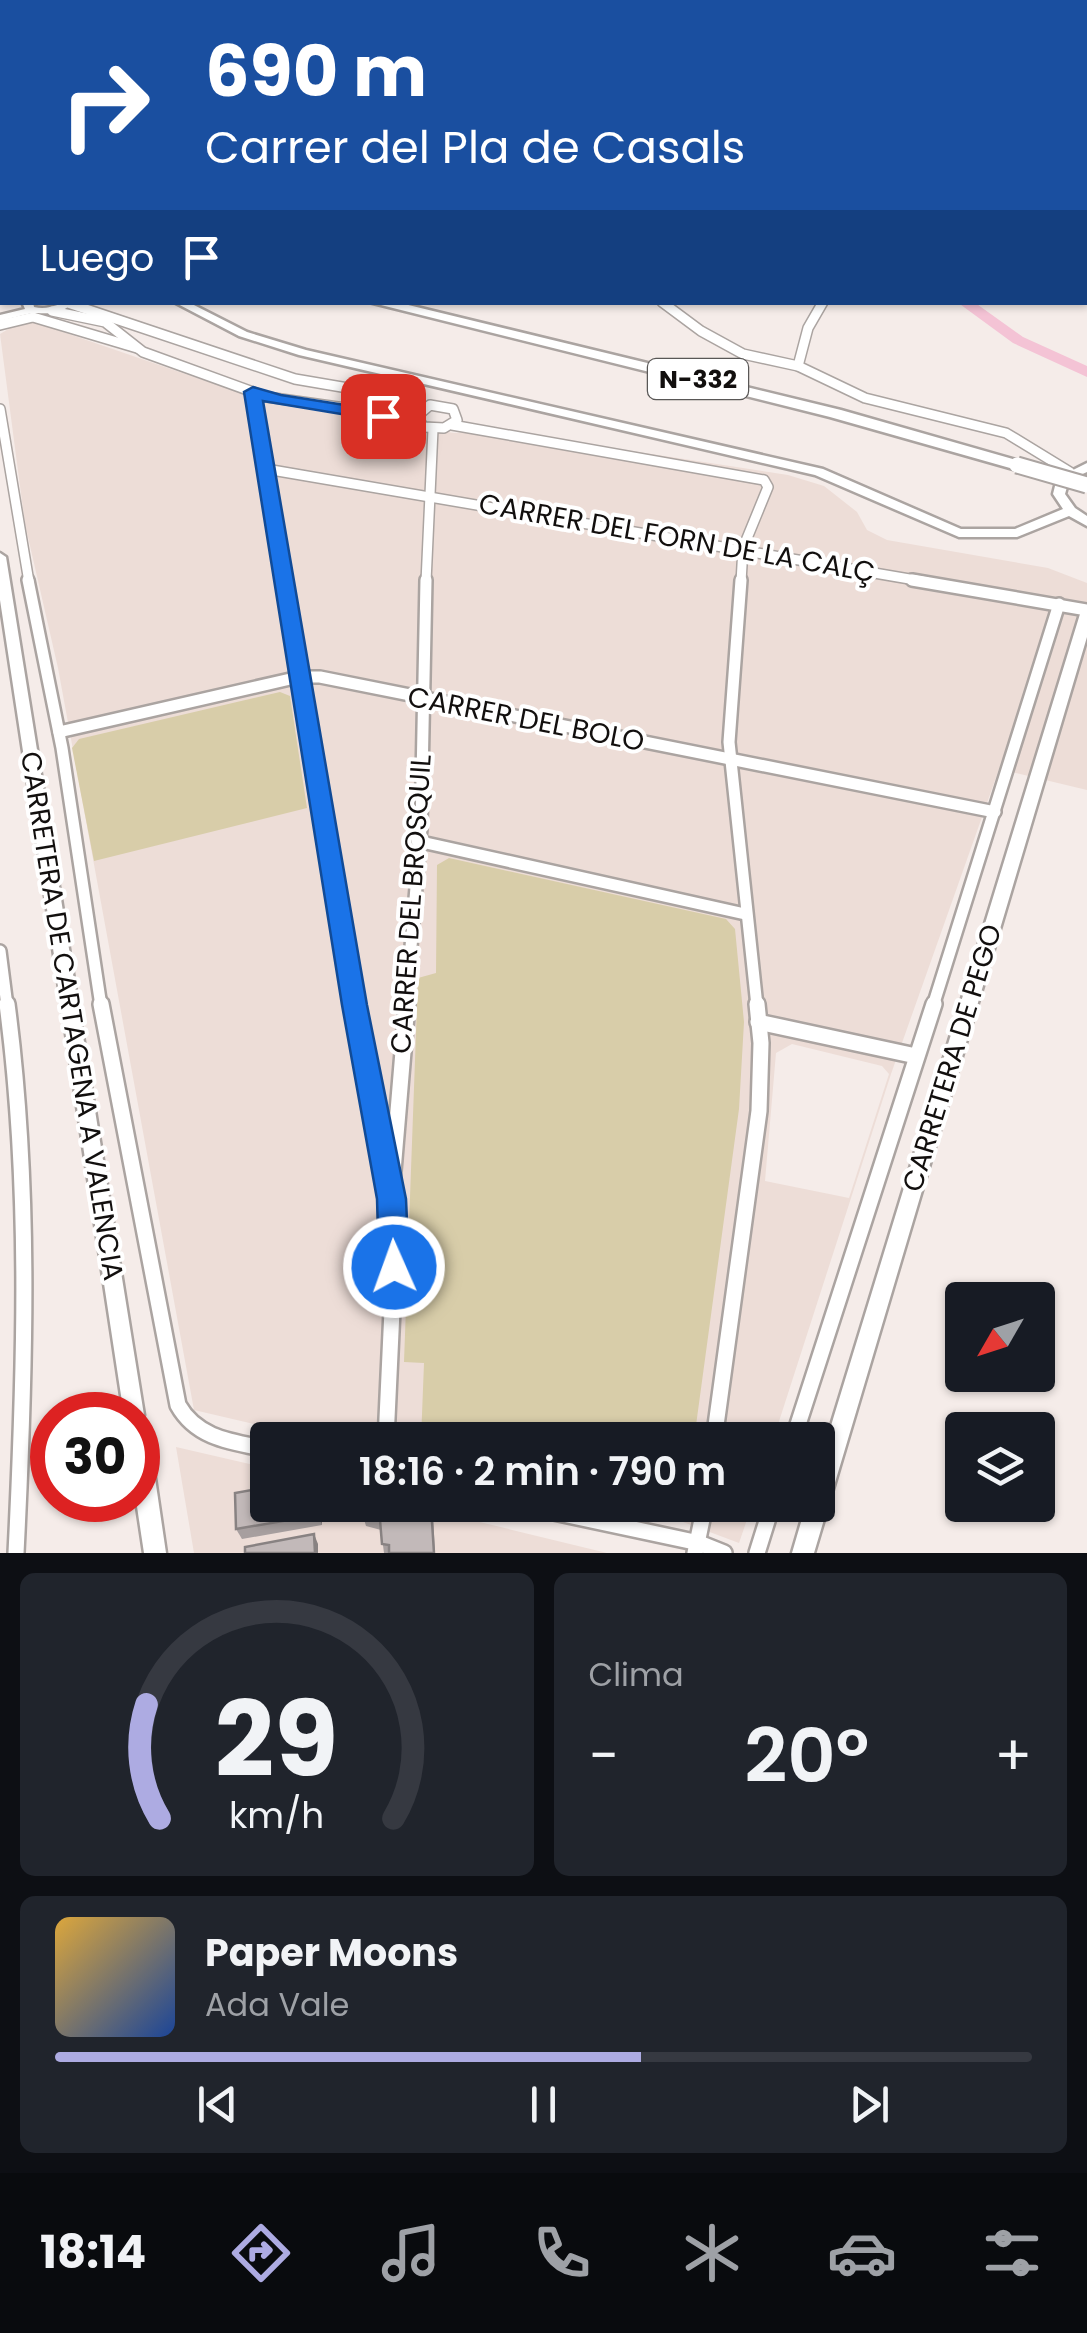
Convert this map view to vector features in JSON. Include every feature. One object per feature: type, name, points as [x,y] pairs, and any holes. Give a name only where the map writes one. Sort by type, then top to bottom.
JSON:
[{"type":"highway","name":"N-332","points":[[388,305],[836,414],[1087,485]]},
{"type":"main road","points":[[1,322],[30,306],[52,311],[64,305]]},
{"type":"main road","points":[[186,305],[243,334],[304,353],[818,472],[959,533],[1017,533],[1070,511]]},
{"type":"main road","points":[[1087,467],[1063,478],[1059,494],[1070,511],[1087,522]]},
{"type":"main road","name":"CARRETERA DE CARTAGENA A VALENCIA","points":[[0,557],[130,1392]]},
{"type":"main road","name":"CARRETERA DE PEGO","points":[[835,1445],[1087,612]]},
{"type":"main road","points":[[150,1522],[155,1553]]},
{"type":"main road","name":"CARRETERA DE PEGO","points":[[803,1553],[812,1522]]},
{"type":"street","points":[[74,305],[295,379],[383,394],[419,413]]},
{"type":"street","points":[[666,305],[701,331],[743,354],[798,366],[865,398],[1006,434],[1070,472]]},
{"type":"street","points":[[798,366],[808,328],[821,305]]},
{"type":"street","points":[[52,311],[111,324],[137,348]]},
{"type":"street","points":[[1,322],[40,318],[137,348],[279,400],[419,413],[440,404],[454,408],[458,417],[452,425]]},
{"type":"street","points":[[253,392],[391,1199],[394,1267],[387,1422]]},
{"type":"street","points":[[0,409],[19,534],[59,732],[100,1001],[178,1405],[188,1425],[198,1432],[250,1445]]},
{"type":"street","points":[[419,413],[420,425],[433,429],[452,425],[764,480],[768,486],[743,548],[729,742],[758,1022],[759,1111],[716,1422]]},
{"type":"street","name":"CARRER DEL BROSQUIL","points":[[391,1199],[421,828],[433,429]]},
{"type":"street","name":"CARRER DEL FORN DE LA CALÇ","points":[[266,469],[743,548],[1087,612]]},
{"type":"street","points":[[798,1422],[1059,604]]},
{"type":"street","name":"CARRER DEL BOLO","points":[[59,732],[300,677],[320,677],[995,812]]},
{"type":"street","points":[[417,841],[744,914]]},
{"type":"street","points":[[0,951],[18,1089],[24,1360],[16,1553]]},
{"type":"street","points":[[758,1022],[916,1056]]},
{"type":"street","points":[[591,1522],[724,1553]]},
{"type":"street","points":[[697,1548],[702,1522]]},
{"type":"street","points":[[757,1553],[767,1522]]},
{"type":"shaded area","points":[[34,322],[273,404],[454,433],[495,430],[788,475],[824,486],[857,512],[867,530],[887,540],[1048,568],[1087,583],[1087,790],[999,769],[891,1074],[779,1422],[250,1423],[194,1410],[58,668],[25,524],[0,334],[17,324]],"holes":[[[792,1044],[882,1066],[889,1074],[849,1198],[765,1181],[776,1053]]]},
{"type":"shaded area","points":[[280,692],[290,696],[307,808],[94,861],[72,748],[79,739]]},
{"type":"shaded area","points":[[449,858],[726,919],[735,929],[744,1022],[739,1109],[696,1422],[422,1422],[424,1363],[404,1362],[418,978],[436,973],[437,865]]},
{"type":"shaded area","points":[[176,1447],[250,1464],[250,1522],[480,1522],[607,1553],[194,1553]]},
{"type":"shaded area","points":[[683,1522],[746,1522],[739,1543]]},
{"type":"building","points":[[250,1490],[250,1522],[277,1522],[236,1529],[235,1493]]},
{"type":"building","points":[[380,1522],[432,1522],[434,1553],[389,1553],[389,1545],[382,1544]]},
{"type":"building","points":[[314,1534],[315,1553],[245,1553],[245,1547]]},
{"type":"waterway","points":[[968,305],[1018,340],[1087,372]]},
{"type":"route","points":[[383,416],[279,400],[253,392],[354,1005],[391,1199],[394,1267]]}]
